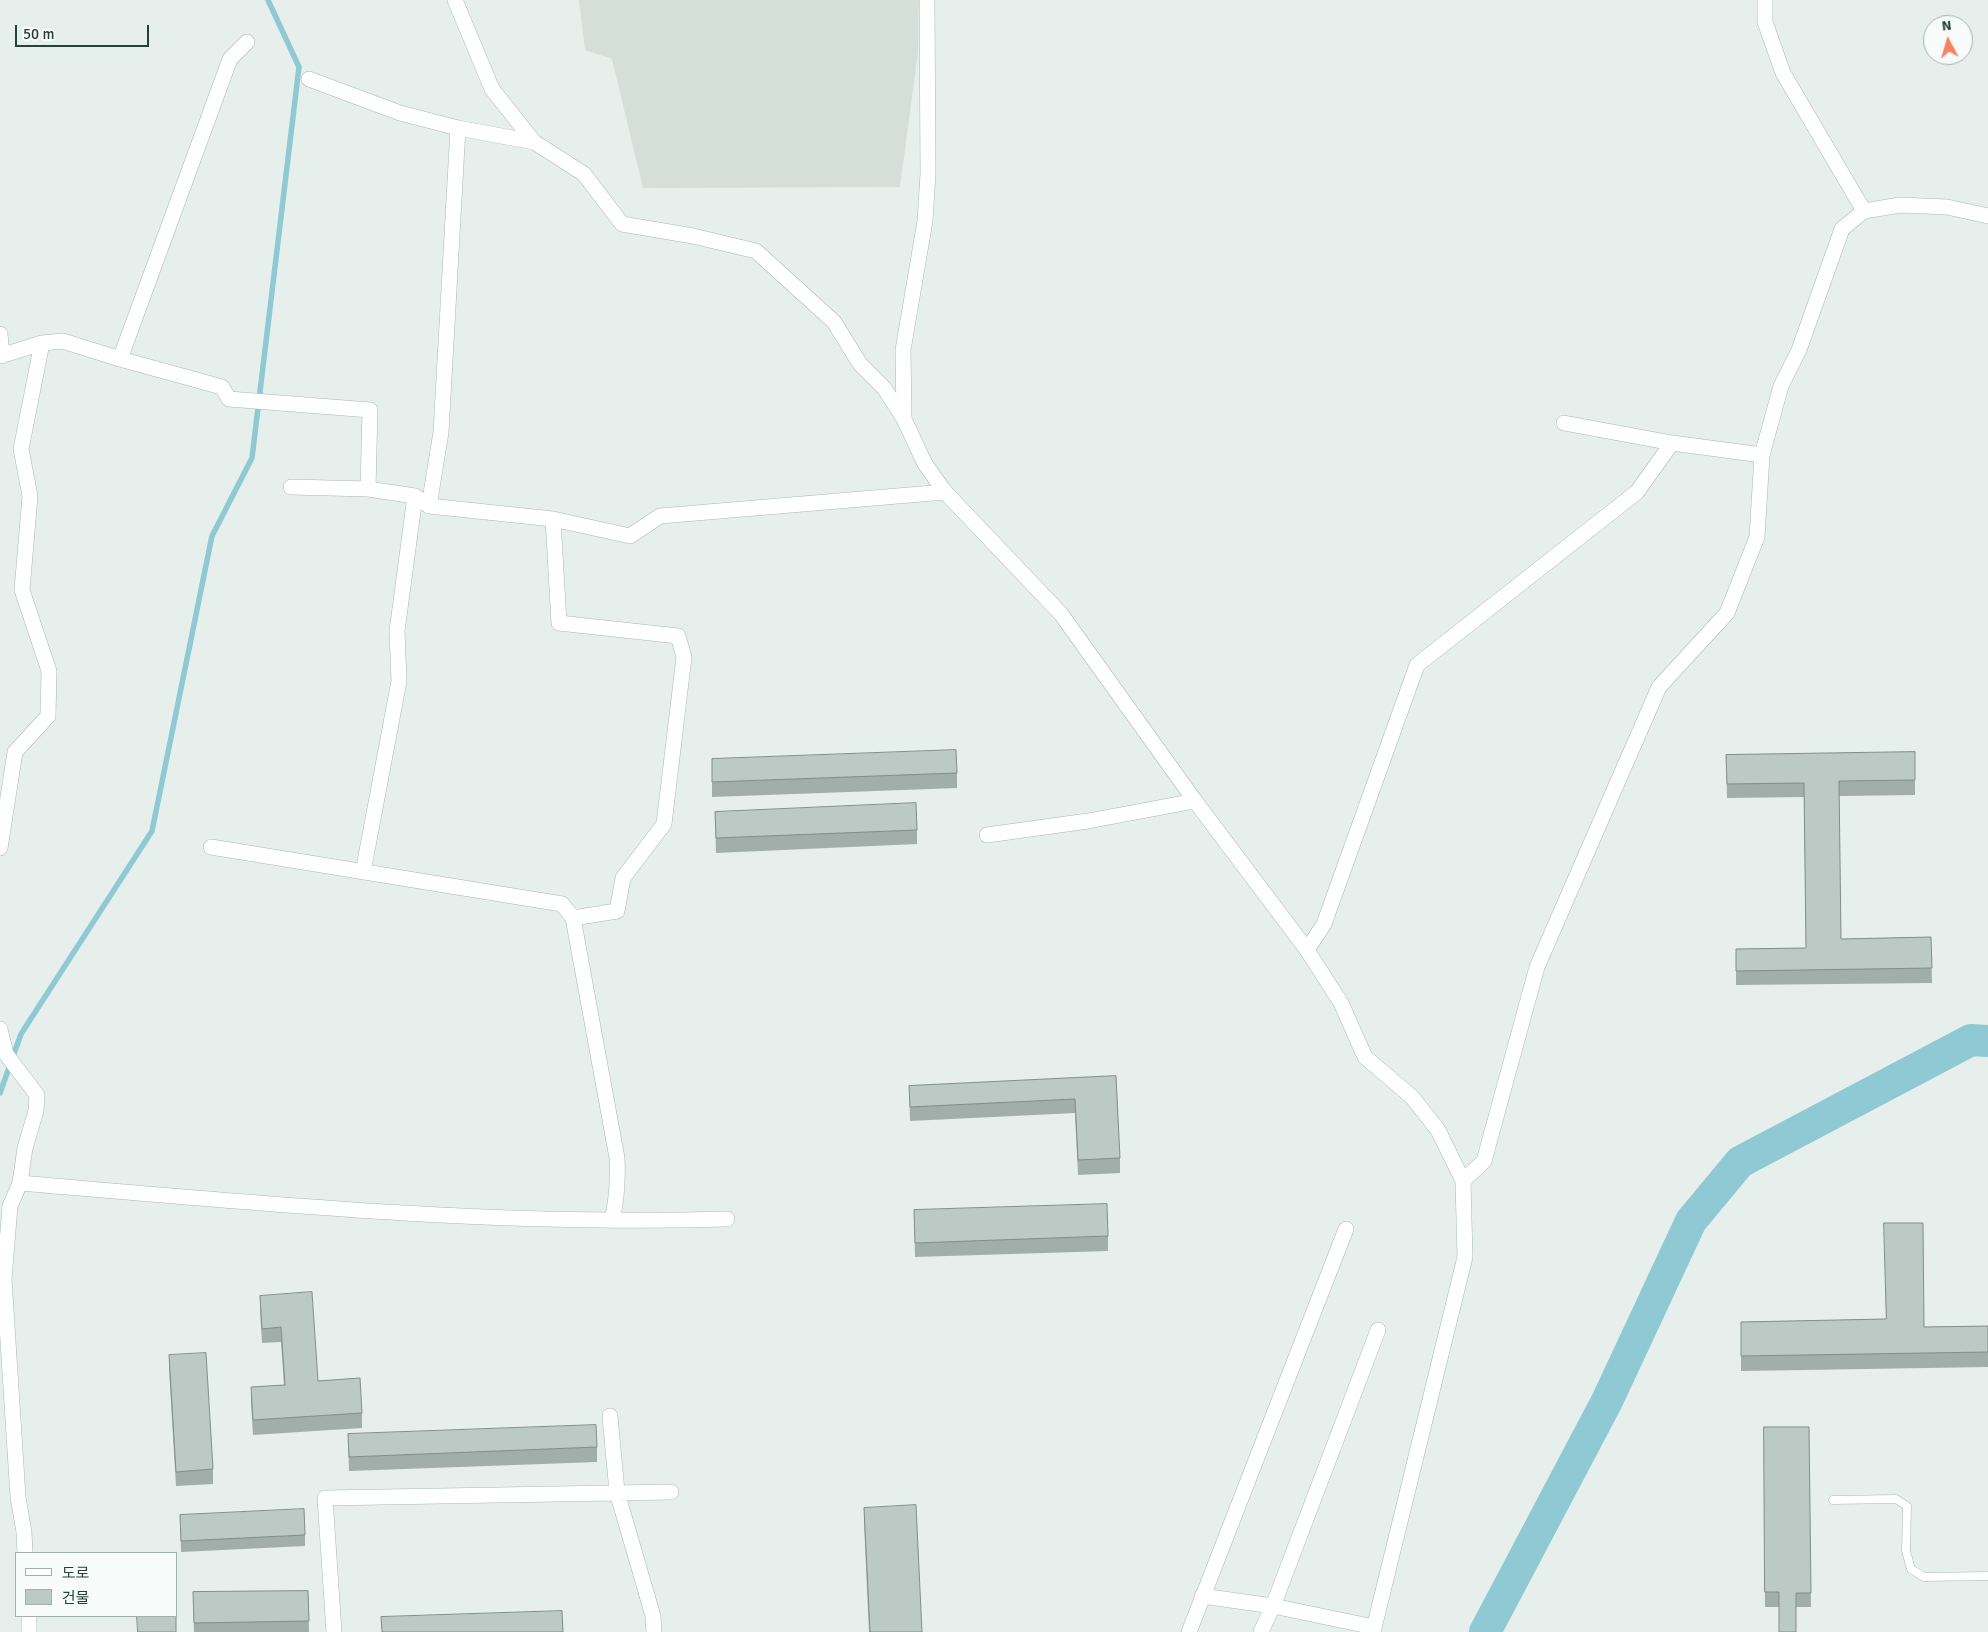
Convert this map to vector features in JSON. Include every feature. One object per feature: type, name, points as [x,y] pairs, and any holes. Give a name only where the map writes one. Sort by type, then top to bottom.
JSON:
[{"type":"street","points":[[455,0],[492,89],[534,142],[584,174],[622,224],[693,236],[756,252],[834,322],[860,364],[884,388],[904,419],[924,464],[945,492],[1061,614],[1195,801],[1307,950],[1341,1003],[1365,1057],[1412,1097],[1438,1130],[1463,1181],[1465,1257],[1373,1630],[1273,1606],[1202,1596]]},
{"type":"street","points":[[904,419],[903,350],[925,221],[928,174],[927,0]]},
{"type":"street","points":[[1765,0],[1764,22],[1783,73],[1864,211]]},
{"type":"street","points":[[120,358],[230,59],[247,42]]},
{"type":"street","points":[[309,79],[400,113],[458,128],[534,142]]},
{"type":"street","points":[[429,506],[441,432],[458,128]]},
{"type":"street","points":[[1463,1181],[1484,1161],[1537,967],[1659,687],[1727,613],[1757,537],[1762,455],[1781,386],[1799,350],[1842,229],[1864,211],[1900,205],[1947,207],[1988,216]]},
{"type":"street","points":[[0,334],[1,356],[42,343],[63,341],[222,387],[229,398],[370,410],[368,489]]},
{"type":"street","points":[[0,848],[15,752],[48,716],[48,671],[22,590],[30,496],[21,449],[42,343]]},
{"type":"street","points":[[1564,423],[1672,443],[1762,455]]},
{"type":"street","points":[[1307,950],[1324,924],[1417,665],[1637,492],[1672,443]]},
{"type":"street","points":[[291,487],[368,489],[415,496],[429,506],[553,519],[630,536],[660,516],[945,492]]},
{"type":"street","points":[[362,872],[399,681],[397,631],[415,496]]},
{"type":"street","points":[[553,519],[559,623],[678,636],[684,657],[664,824],[623,878],[617,911],[573,918]]},
{"type":"street","points":[[987,835],[1088,821],[1195,801]]},
{"type":"street","points":[[211,847],[562,904],[573,918],[618,1158],[616,1201],[612,1220]]},
{"type":"street","points":[[0,1029],[6,1054],[37,1095],[36,1111],[25,1148],[20,1183],[10,1206],[4,1279],[18,1497],[24,1532],[25,1552]]},
{"type":"street","points":[[20,1183],[278,1205],[473,1216],[661,1221],[727,1219]]},
{"type":"street","points":[[1189,1632],[1346,1229]]},
{"type":"street","points":[[1261,1632],[1273,1606],[1378,1330]]},
{"type":"street","points":[[610,1416],[617,1492],[653,1616],[654,1632]]},
{"type":"street","points":[[334,1632],[325,1498],[671,1492]]},
{"type":"street","points":[[29,1617],[29,1632]]},
{"type":"lane","points":[[1832,1500],[1896,1499],[1907,1506],[1906,1551],[1911,1569],[1924,1576],[1988,1576]]},
{"type":"shaded area","points":[[579,0],[919,0],[918,52],[900,187],[643,188],[612,59],[585,50]]},
{"type":"building","points":[[956,750],[957,773],[712,782],[712,759]]},
{"type":"building","points":[[1915,752],[1915,780],[1839,781],[1841,939],[1931,937],[1932,968],[1736,971],[1736,949],[1806,948],[1804,783],[1727,784],[1726,755]]},
{"type":"building","points":[[916,803],[917,830],[716,838],[715,812]]},
{"type":"building","points":[[1116,1076],[1120,1158],[1078,1160],[1075,1099],[910,1107],[909,1086]]},
{"type":"building","points":[[1107,1204],[1108,1236],[915,1243],[914,1210]]},
{"type":"building","points":[[1884,1223],[1923,1223],[1924,1327],[1988,1326],[1988,1352],[1741,1356],[1741,1322],[1886,1319]]},
{"type":"building","points":[[312,1292],[318,1381],[360,1378],[362,1413],[253,1420],[251,1387],[285,1385],[281,1327],[262,1329],[260,1296]]},
{"type":"building","points":[[206,1353],[213,1469],[176,1472],[169,1355]]},
{"type":"building","points":[[596,1425],[597,1447],[349,1457],[348,1434]]},
{"type":"building","points":[[1764,1427],[1809,1427],[1811,1593],[1796,1593],[1796,1632],[1779,1632],[1779,1592],[1765,1592]]},
{"type":"building","points":[[916,1505],[922,1632],[870,1632],[864,1508]]},
{"type":"building","points":[[304,1509],[305,1535],[181,1541],[180,1515]]},
{"type":"building","points":[[308,1591],[309,1621],[194,1623],[193,1592]]},
{"type":"building","points":[[562,1611],[563,1632],[382,1632],[381,1617]]},
{"type":"building","points":[[137,1617],[176,1617],[176,1632],[138,1632]]},
{"type":"waterway","points":[[0,1093],[21,1034],[152,831],[212,536],[252,458],[299,67],[268,0]]},
{"type":"waterway","points":[[1485,1632],[1607,1401],[1691,1221],[1740,1162],[1971,1040],[1988,1041]]}]
